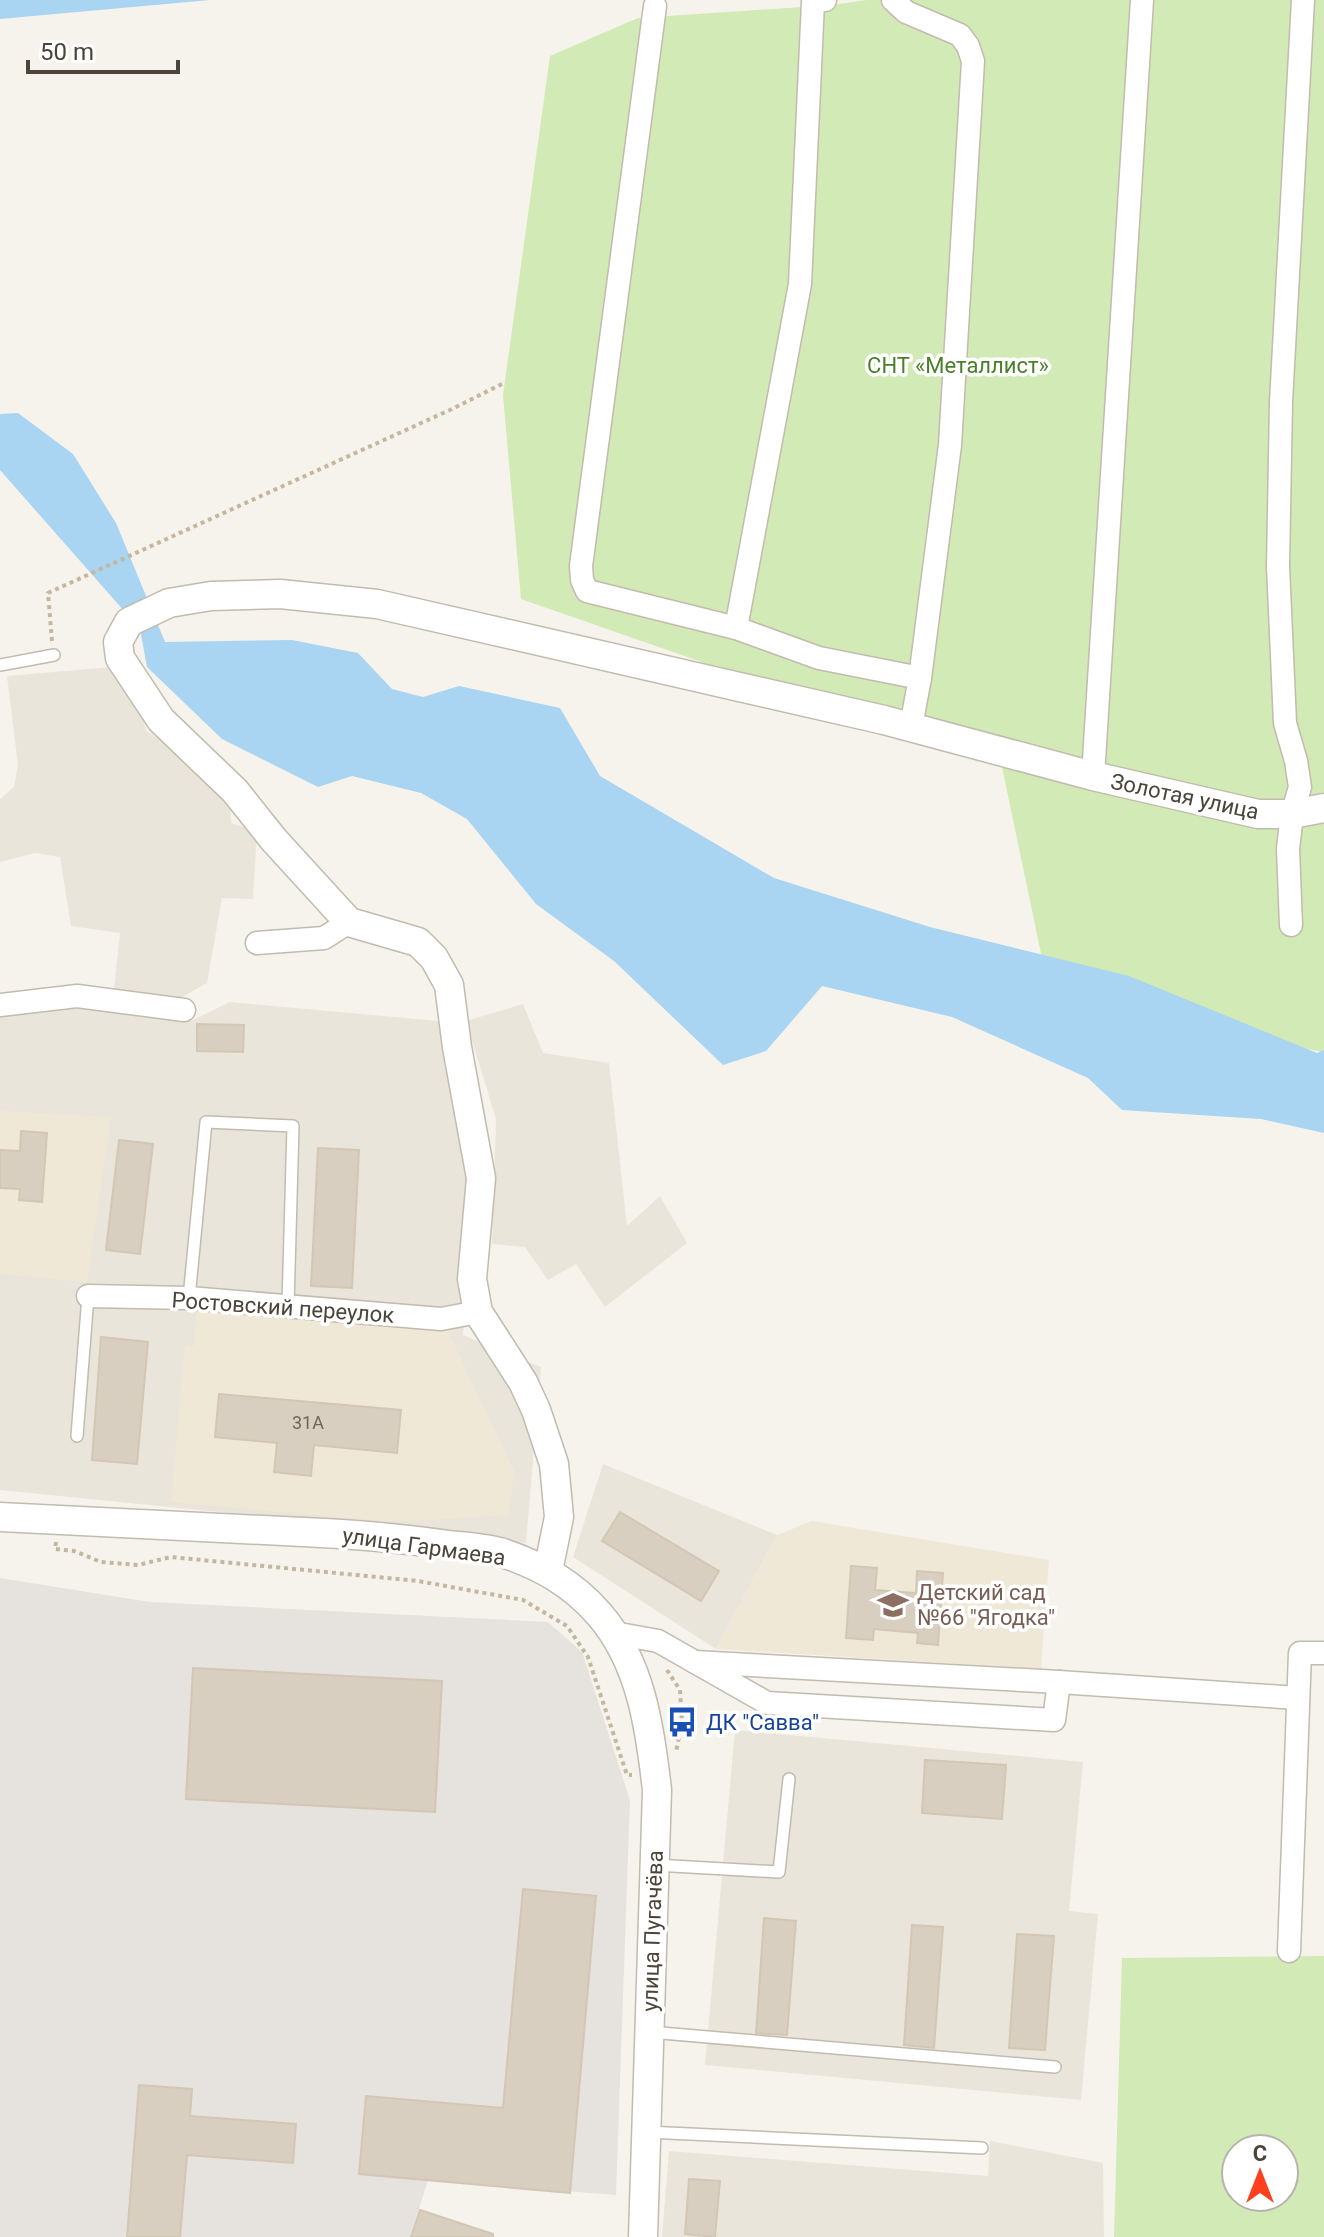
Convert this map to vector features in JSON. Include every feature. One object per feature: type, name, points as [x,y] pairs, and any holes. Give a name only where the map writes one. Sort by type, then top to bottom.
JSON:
[{"type":"street","points":[[736,628],[800,284],[813,2],[825,0]]},
{"type":"street","points":[[893,0],[906,12],[960,35],[973,61],[950,445],[911,726]]},
{"type":"street","points":[[1093,776],[1142,0]]},
{"type":"street","points":[[1291,925],[1288,849],[1292,814],[1300,787],[1285,723],[1278,566],[1281,402],[1303,0]]},
{"type":"street","points":[[655,6],[581,566],[582,580],[587,591],[736,628],[819,658],[920,678]]},
{"type":"street","name":"Золотая улица","points":[[349,922],[274,840],[235,791],[161,720],[120,658],[118,642],[129,622],[169,603],[211,596],[280,594],[377,604],[911,726],[1093,776],[1258,814],[1292,814],[1324,808]]},
{"type":"street","points":[[257,943],[324,938],[349,922],[418,942],[434,958],[449,985],[481,1178],[472,1279],[478,1312],[523,1382],[554,1464],[559,1517],[548,1571]]},
{"type":"street","points":[[0,1005],[77,996],[184,1010]]},
{"type":"street","name":"Ростовский переулок","points":[[88,1296],[189,1298],[441,1319],[478,1312]]},
{"type":"street","name":"улица Гармаева","points":[[0,1517],[383,1536],[499,1552],[548,1571],[579,1594],[614,1633]]},
{"type":"street","points":[[614,1633],[658,1641],[767,1703],[1054,1720],[1059,1682]]},
{"type":"street","name":"улица Пугачёва","points":[[614,1633],[642,1698],[651,1738],[657,1790],[643,2237]]},
{"type":"street","points":[[1289,1951],[1300,1653],[1324,1653]]},
{"type":"street","points":[[695,1662],[1298,1698]]},
{"type":"lane","points":[[0,665],[54,655]]},
{"type":"lane","points":[[189,1298],[206,1122],[293,1126],[288,1305]]},
{"type":"lane","points":[[77,1436],[88,1296]]},
{"type":"lane","points":[[654,1865],[779,1872],[789,1779]]},
{"type":"lane","points":[[649,2032],[1055,2067]]},
{"type":"lane","points":[[646,2132],[982,2148]]},
{"type":"path","points":[[54,655],[48,593],[504,383]]},
{"type":"path","points":[[58,1520],[55,1549],[74,1551],[101,1562],[138,1565],[171,1557],[418,1581],[523,1600],[567,1626],[588,1657],[627,1775],[672,1767],[683,1711],[680,1690],[644,1639]]},
{"type":"shaded area","points":[[113,667],[143,714],[146,731],[186,755],[230,800],[231,823],[257,831],[253,899],[222,898],[207,983],[175,1001],[114,989],[120,933],[71,926],[60,857],[35,853],[0,862],[0,799],[14,787],[18,765],[7,676]]},
{"type":"shaded area","points":[[230,1002],[438,1021],[474,1180],[463,1335],[541,1367],[526,1543],[0,1490],[0,1011],[75,1004],[191,1021]]},
{"type":"shaded area","points":[[523,1004],[543,1053],[609,1063],[627,1226],[660,1196],[687,1243],[605,1307],[576,1264],[548,1280],[525,1247],[492,1244],[496,1119],[466,1021]]},
{"type":"shaded area","points":[[0,1111],[111,1117],[87,1282],[0,1274]]},
{"type":"shaded area","points":[[197,1306],[447,1329],[514,1471],[509,1515],[396,1522],[171,1502],[185,1345],[194,1346]]},
{"type":"shaded area","points":[[603,1464],[777,1535],[716,1649],[573,1557]]},
{"type":"shaded area","name":"Детский сад №66 \"Ягодка\"","points":[[812,1521],[1049,1560],[1041,1669],[716,1649],[777,1535]]},
{"type":"shaded area","points":[[0,1578],[150,1602],[548,1622],[582,1652],[630,1800],[616,2195],[428,2180],[410,2237],[0,2237]]},
{"type":"shaded area","points":[[735,1730],[1083,1762],[1069,1911],[1098,1914],[1081,2100],[705,2065]]},
{"type":"shaded area","points":[[990,2141],[1103,2163],[1104,2237],[662,2237],[669,2151],[988,2176]]},
{"type":"green space","name":"СНТ «Металлист»","points":[[867,0],[1324,0],[1324,1052],[1250,1039],[1043,963],[1002,767],[521,599],[503,395],[550,56],[638,18]]},
{"type":"green space","points":[[1324,1956],[1324,2237],[1114,2237],[1122,1958]]},
{"type":"water","points":[[0,0],[210,0],[0,19]]},
{"type":"water","points":[[18,413],[73,454],[116,523],[165,642],[292,640],[358,653],[392,689],[423,697],[459,686],[560,708],[600,776],[774,878],[930,927],[1129,976],[1317,1053],[1324,1050],[1324,1133],[1261,1119],[1122,1110],[1088,1078],[952,1017],[822,986],[766,1051],[723,1065],[614,961],[536,904],[467,819],[421,793],[352,776],[318,787],[222,739],[147,667],[140,629],[0,470],[0,414]]},
{"type":"building","points":[[197,1024],[244,1025],[243,1052],[197,1051]]},
{"type":"building","points":[[21,1131],[47,1133],[42,1202],[19,1200],[20,1189],[0,1188],[0,1150],[20,1151]]},
{"type":"building","points":[[119,1140],[153,1144],[140,1254],[106,1250]]},
{"type":"building","points":[[318,1148],[359,1150],[352,1288],[311,1286]]},
{"type":"building","points":[[101,1337],[148,1342],[137,1464],[92,1460]]},
{"type":"building","points":[[219,1394],[401,1410],[397,1453],[314,1445],[311,1476],[274,1472],[277,1443],[215,1437]]},
{"type":"building","points":[[620,1512],[719,1571],[701,1601],[602,1541]]},
{"type":"building","points":[[851,1566],[877,1568],[875,1590],[916,1593],[917,1571],[943,1573],[938,1645],[917,1643],[918,1633],[874,1629],[873,1640],[846,1638]]},
{"type":"building","points":[[193,1668],[442,1681],[435,1812],[186,1799]]},
{"type":"building","points":[[925,1760],[1006,1765],[1002,1819],[922,1813]]},
{"type":"building","points":[[523,1889],[596,1896],[570,2193],[359,2174],[366,2096],[503,2108]]},
{"type":"building","points":[[764,1918],[796,1921],[787,2035],[756,2033]]},
{"type":"building","points":[[912,1925],[943,1927],[934,2048],[904,2045]]},
{"type":"building","points":[[1017,1934],[1054,1936],[1045,2050],[1009,2048]]},
{"type":"building","points":[[139,2085],[192,2089],[190,2116],[296,2124],[293,2163],[187,2155],[180,2237],[127,2237]]},
{"type":"building","points":[[689,2179],[720,2181],[715,2237],[685,2234]]},
{"type":"building","points":[[420,2210],[493,2234],[493,2237],[411,2237]]},
{"type":"place","name":"Детский сад №66 \"Ягодка\"","points":[[893,1605]]},
{"type":"place","name":"ДК \"Савва\"","points":[[682,1722]]}]
